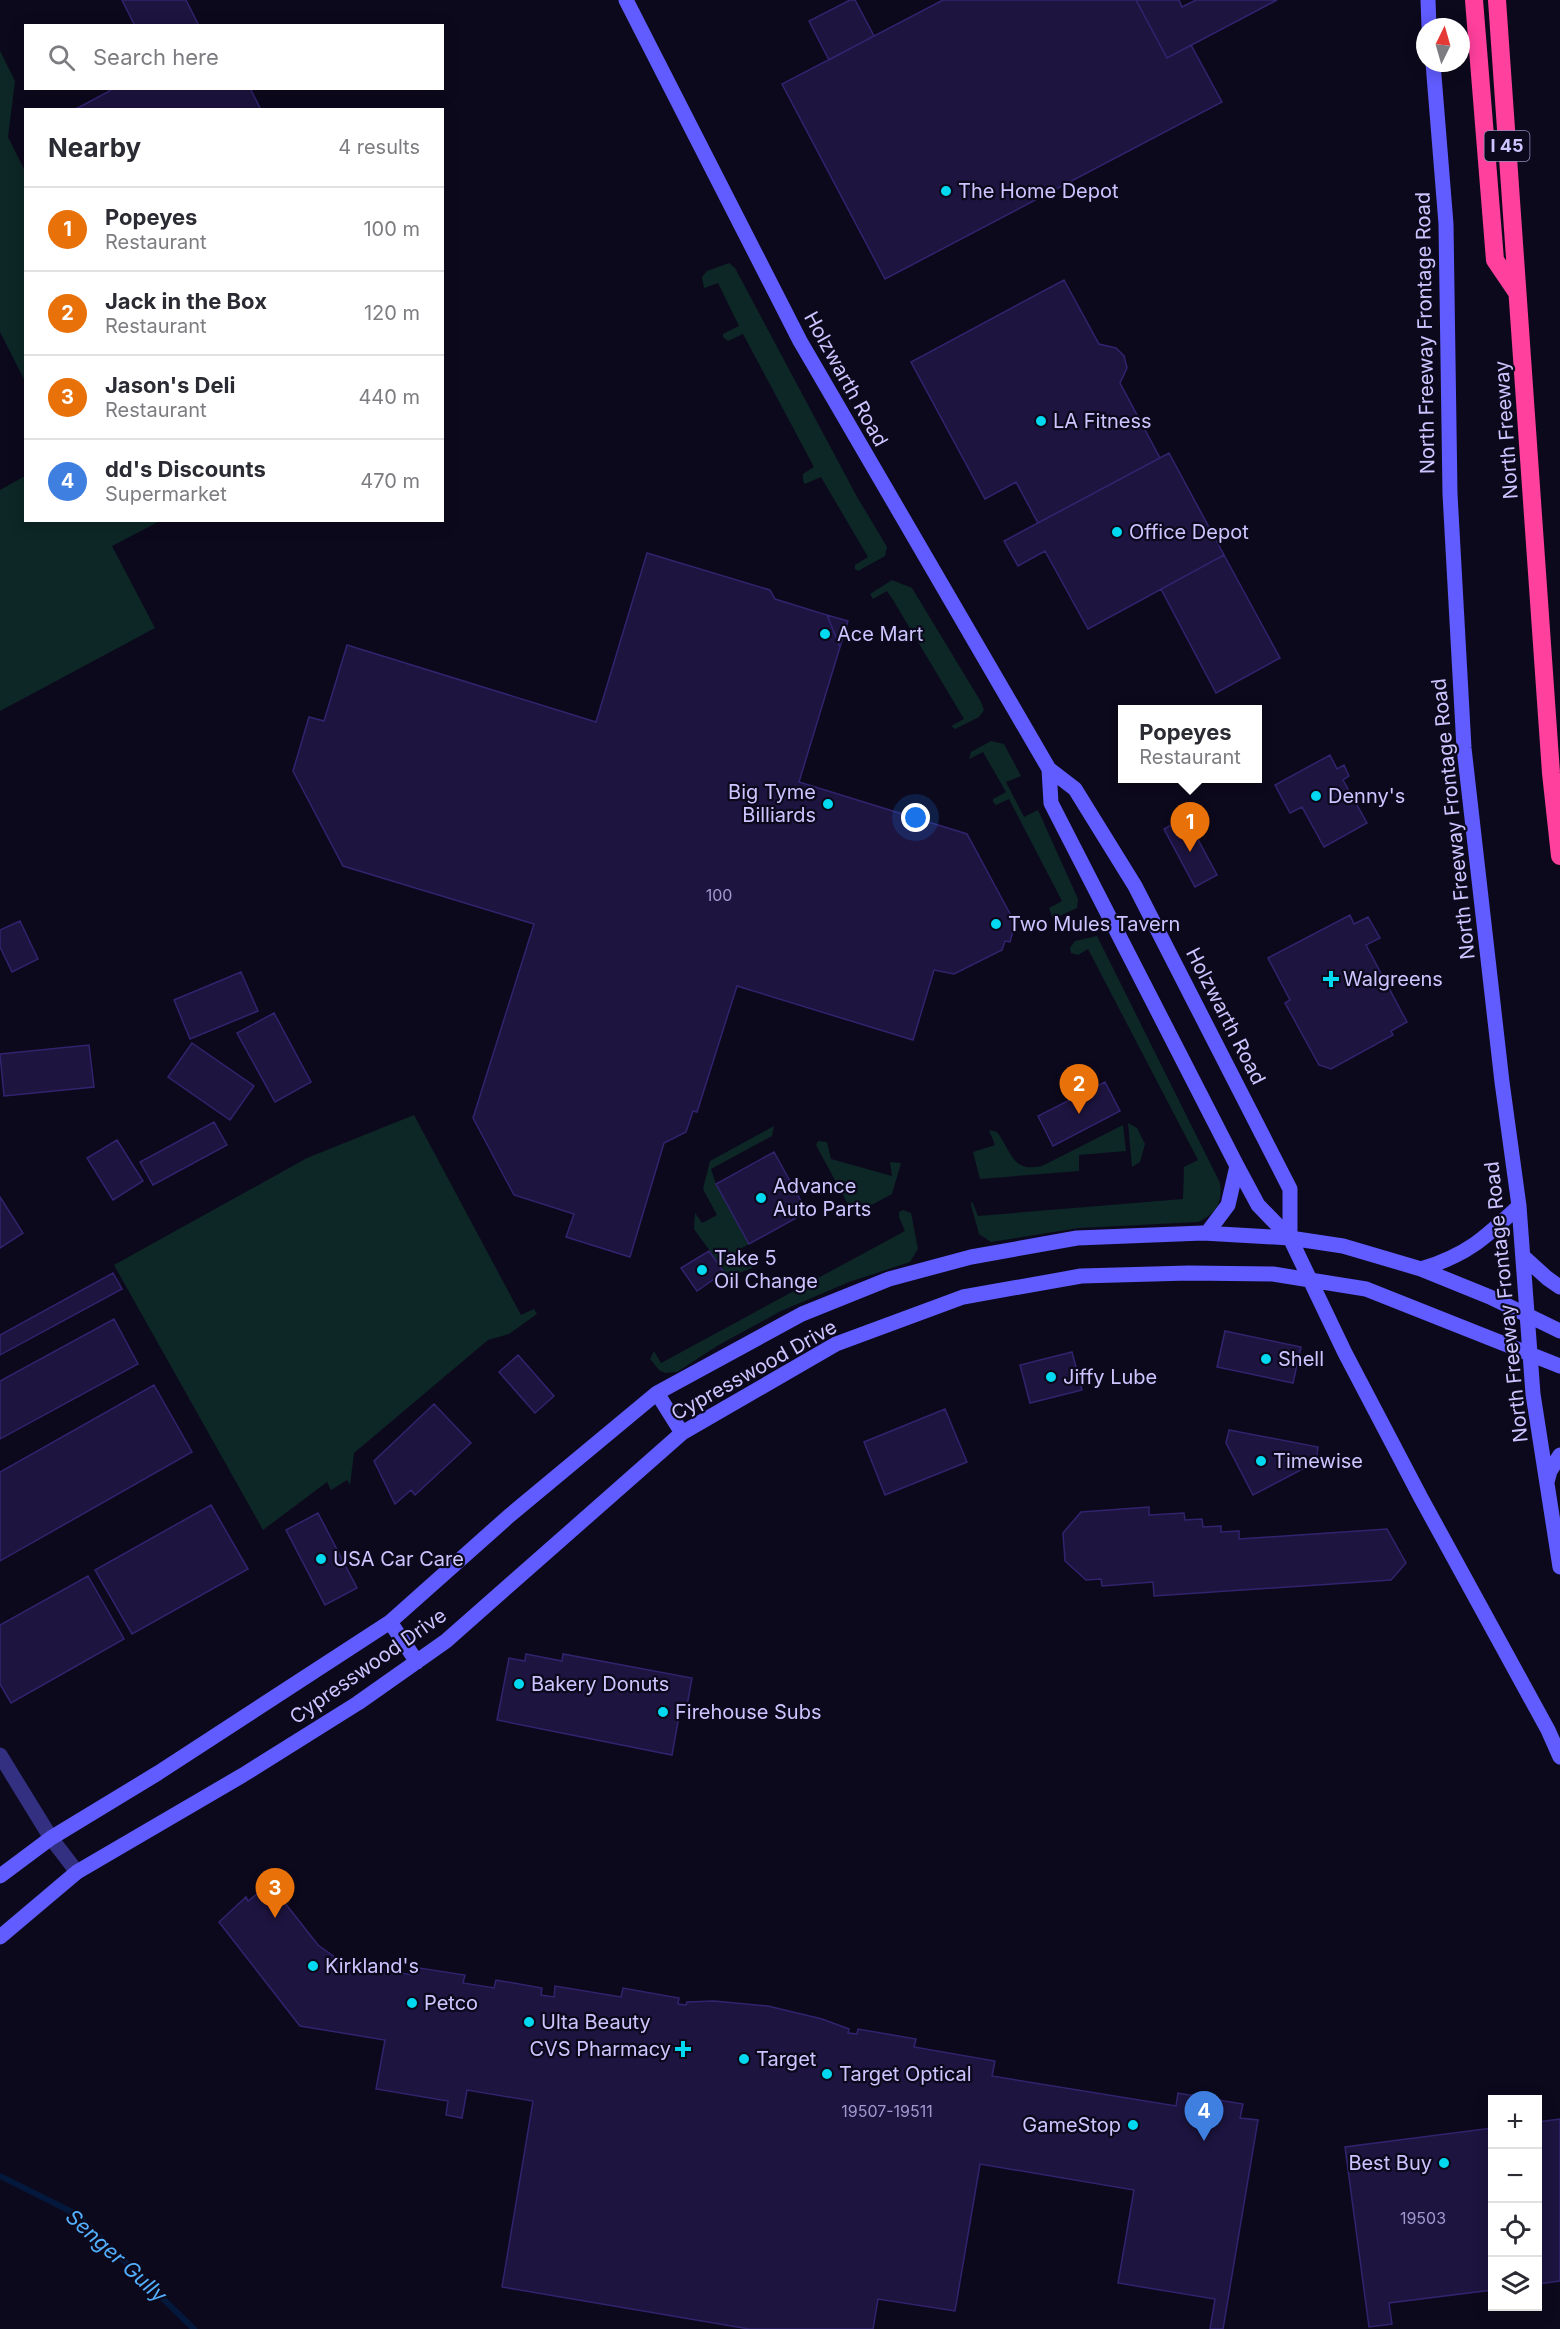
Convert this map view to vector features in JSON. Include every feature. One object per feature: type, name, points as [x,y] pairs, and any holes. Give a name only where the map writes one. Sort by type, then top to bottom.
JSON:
[{"type":"highway","points":[[1474,0],[1495,260],[1517,292]]},
{"type":"highway","name":"North Freeway","points":[[1497,0],[1551,773],[1560,856]]},
{"type":"main road","name":"Holzwarth Road","points":[[626,0],[800,341],[1049,769],[1075,789],[1150,915],[1290,1189],[1290,1238]]},
{"type":"main road","points":[[1428,0],[1429,18]]},
{"type":"main road","name":"North Freeway Frontage Road","points":[[1434,72],[1446,224],[1450,494],[1464,748],[1502,1082],[1525,1258],[1529,1353],[1560,1567]]},
{"type":"main road","name":"Holzwarth Road","points":[[1049,769],[1051,803],[1237,1166],[1258,1205],[1290,1238],[1308,1279],[1421,1498],[1548,1730],[1560,1757]]},
{"type":"main road","points":[[1208,1233],[1228,1205],[1237,1166]]},
{"type":"main road","points":[[1421,1269],[1442,1263],[1474,1248],[1519,1206]]},
{"type":"main road","name":"Cypresswood Drive","points":[[0,1876],[51,1838],[158,1773],[390,1622],[509,1516],[657,1393],[719,1357],[802,1314],[908,1274],[971,1257],[1077,1238],[1208,1233],[1290,1238],[1343,1246],[1421,1269],[1490,1297],[1560,1331]]},
{"type":"main road","points":[[1525,1258],[1560,1287]]},
{"type":"main road","name":"Cypresswood Drive","points":[[0,1937],[77,1872],[243,1775],[446,1641],[682,1433],[836,1344],[963,1297],[1081,1276],[1189,1272],[1272,1274],[1366,1289],[1560,1366]]},
{"type":"main road","points":[[657,1393],[682,1433]]},
{"type":"main road","points":[[1547,1484],[1550,1472],[1560,1455]]},
{"type":"main road","points":[[390,1622],[417,1662]]},
{"type":"street","points":[[0,1755],[51,1838],[77,1872]]},
{"type":"green space","points":[[0,51],[15,81],[8,137],[24,169],[24,379],[0,332]]},
{"type":"green space","points":[[729,263],[735,268],[856,495],[887,547],[885,556],[858,571],[855,565],[868,557],[821,477],[805,484],[803,481],[803,474],[814,467],[743,334],[728,341],[723,337],[723,334],[739,326],[718,283],[704,288],[702,277],[707,271]]},
{"type":"green space","points":[[24,477],[24,522],[158,522],[112,546],[155,628],[0,711],[0,490]]},
{"type":"green space","points":[[892,580],[912,588],[981,702],[984,710],[979,717],[955,729],[951,726],[964,719],[893,600],[887,591],[873,599],[870,594]]},
{"type":"green space","points":[[991,741],[1004,744],[1021,776],[1006,782],[1024,817],[1038,810],[1078,899],[1077,908],[1053,919],[1049,908],[1062,901],[1009,799],[996,805],[993,802],[993,799],[1006,792],[983,752],[969,759],[971,752]]},
{"type":"green space","points":[[1097,936],[1220,1183],[1219,1202],[1214,1211],[1198,1222],[1079,1228],[991,1242],[979,1234],[971,1205],[972,1201],[978,1216],[1183,1199],[1184,1167],[1198,1160],[1088,949],[1078,955],[1071,953],[1070,948],[1075,941]]},
{"type":"green space","points":[[414,1115],[521,1315],[534,1309],[537,1314],[509,1334],[488,1340],[354,1453],[350,1485],[347,1480],[331,1490],[327,1482],[263,1530],[114,1265],[307,1158]]},
{"type":"green space","points":[[1128,1123],[1137,1128],[1145,1144],[1140,1162],[1132,1167]]},
{"type":"green space","points":[[1123,1125],[1126,1151],[1079,1155],[1079,1171],[980,1179],[973,1152],[995,1145],[989,1130],[997,1132],[1018,1163],[1032,1167],[1042,1166]]},
{"type":"green space","points":[[774,1126],[772,1136],[711,1169],[716,1184],[749,1244],[740,1249],[752,1268],[729,1277],[694,1229],[695,1213],[702,1223],[717,1215],[703,1189],[710,1161]]},
{"type":"green space","points":[[818,1141],[827,1142],[831,1159],[892,1176],[890,1162],[901,1163],[892,1194],[860,1211],[850,1208],[816,1145]]},
{"type":"green space","points":[[903,1210],[911,1213],[918,1249],[910,1262],[849,1282],[781,1311],[717,1346],[677,1372],[665,1373],[659,1370],[650,1359],[654,1351],[661,1363],[905,1231],[899,1217],[899,1212]]},
{"type":"building","points":[[122,0],[186,0],[198,24],[134,24]]},
{"type":"building","points":[[850,0],[855,0],[874,36],[829,60],[809,21]]},
{"type":"building","name":"The Home Depot","points":[[943,0],[1136,0],[1167,58],[1191,45],[1222,102],[885,279],[782,84]]},
{"type":"building","points":[[1136,0],[1179,0],[1182,7],[1196,0],[1277,0],[1167,58]]},
{"type":"building","points":[[111,90],[251,90],[260,108],[78,108]]},
{"type":"building","name":"LA Fitness","points":[[1064,280],[1099,344],[1116,348],[1124,356],[1127,368],[1120,383],[1160,458],[1038,523],[1016,482],[985,499],[911,362]]},
{"type":"building","name":"Office Depot","points":[[1169,453],[1224,555],[1088,629],[1045,551],[1018,566],[1004,541]]},
{"type":"building","points":[[647,553],[770,590],[775,599],[827,615],[840,647],[799,782],[967,834],[1015,923],[1010,942],[1005,941],[1002,950],[954,974],[934,970],[913,1040],[737,986],[697,1112],[693,1111],[686,1132],[664,1143],[630,1257],[566,1237],[574,1214],[514,1195],[473,1118],[534,924],[343,866],[293,771],[309,717],[324,721],[347,645],[596,722]]},
{"type":"building","points":[[1224,555],[1280,658],[1216,693],[1161,589]]},
{"type":"building","points":[[827,615],[848,621],[840,647]]},
{"type":"building","name":"Denny's","points":[[1330,755],[1337,769],[1344,765],[1349,776],[1343,780],[1367,823],[1324,847],[1302,807],[1290,813],[1275,785]]},
{"type":"building","points":[[1186,817],[1217,875],[1195,887],[1164,829]]},
{"type":"building","name":"Walgreens","points":[[1350,915],[1354,924],[1368,917],[1380,938],[1366,945],[1407,1022],[1391,1031],[1393,1035],[1331,1069],[1319,1065],[1285,1003],[1290,1000],[1268,958]]},
{"type":"building","points":[[20,921],[38,959],[12,972],[0,947],[0,930]]},
{"type":"building","points":[[241,972],[258,1011],[190,1039],[174,1000]]},
{"type":"building","points":[[274,1013],[311,1082],[275,1102],[237,1033]]},
{"type":"building","points":[[192,1043],[254,1086],[230,1120],[168,1077]]},
{"type":"building","points":[[89,1045],[94,1087],[4,1096],[0,1054]]},
{"type":"building","points":[[1105,1082],[1120,1111],[1053,1146],[1038,1116]]},
{"type":"building","points":[[214,1122],[227,1145],[153,1185],[140,1162]]},
{"type":"building","points":[[117,1140],[143,1181],[113,1200],[87,1158]]},
{"type":"building","name":"Advance Auto Parts","points":[[774,1152],[807,1212],[749,1244],[716,1184]]},
{"type":"building","points":[[0,1197],[23,1233],[0,1248]]},
{"type":"building","name":"Take 5 Oil Change","points":[[709,1251],[724,1272],[697,1291],[681,1268]]},
{"type":"building","points":[[113,1273],[122,1289],[0,1355],[0,1335]]},
{"type":"building","points":[[114,1319],[138,1364],[0,1439],[0,1381]]},
{"type":"building","points":[[1225,1331],[1301,1347],[1293,1383],[1217,1367]]},
{"type":"building","name":"Jiffy Lube","points":[[1072,1352],[1082,1390],[1030,1403],[1020,1365]]},
{"type":"building","points":[[518,1355],[554,1396],[535,1413],[499,1372]]},
{"type":"building","points":[[154,1385],[192,1452],[0,1561],[0,1472]]},
{"type":"building","points":[[434,1404],[471,1443],[415,1495],[411,1490],[395,1504],[374,1461]]},
{"type":"building","points":[[945,1409],[967,1462],[885,1495],[864,1442]]},
{"type":"building","points":[[1229,1430],[1318,1447],[1316,1462],[1253,1495],[1226,1443]]},
{"type":"building","points":[[211,1505],[248,1569],[132,1634],[95,1570]]},
{"type":"building","points":[[1149,1507],[1149,1515],[1184,1513],[1185,1520],[1202,1519],[1203,1527],[1221,1526],[1221,1532],[1239,1531],[1239,1539],[1387,1529],[1406,1563],[1391,1580],[1154,1596],[1153,1582],[1102,1586],[1101,1579],[1086,1580],[1065,1561],[1063,1533],[1081,1512]]},
{"type":"building","name":"USA Car Care","points":[[318,1513],[357,1588],[325,1605],[286,1530]]},
{"type":"building","points":[[88,1576],[124,1639],[11,1703],[0,1684],[0,1625]]},
{"type":"building","points":[[526,1654],[562,1661],[563,1654],[692,1678],[687,1706],[681,1705],[672,1755],[497,1720],[509,1658],[525,1661]]},
{"type":"building","points":[[270,1884],[318,1945],[343,1963],[412,1975],[413,1967],[465,1975],[463,1983],[494,1988],[496,1980],[542,1988],[541,1995],[554,1997],[555,1986],[621,1997],[623,1988],[679,1998],[678,2004],[686,2005],[687,2002],[714,2001],[768,2006],[822,2019],[849,2029],[848,2033],[857,2034],[858,2029],[916,2039],[914,2047],[995,2061],[992,2076],[1176,2106],[1178,2093],[1243,2104],[1240,2118],[1258,2120],[1223,2329],[1210,2329],[1215,2299],[1118,2283],[1134,2190],[980,2164],[955,2311],[878,2299],[873,2329],[749,2329],[502,2287],[533,2101],[467,2090],[462,2118],[446,2115],[448,2101],[376,2089],[385,2040],[300,2026],[219,1922],[246,1897],[248,1901]]},
{"type":"building","points":[[1560,2119],[1560,2281],[1542,2283],[1542,2149],[1542,2121]]},
{"type":"building","points":[[1488,2129],[1488,2291],[1389,2303],[1392,2324],[1369,2327],[1345,2147]]},
{"type":"waterway","name":"Senger Gully","points":[[0,2176],[76,2214],[194,2329]]},
{"type":"place","name":"The Home Depot","points":[[946,191]]},
{"type":"place","name":"LA Fitness","points":[[1041,421]]},
{"type":"place","name":"Office Depot","points":[[1117,532]]},
{"type":"place","name":"Ace Mart","points":[[825,634]]},
{"type":"place","name":"Denny's","points":[[1316,796]]},
{"type":"place","name":"Big Tyme Billiards","points":[[828,804]]},
{"type":"place","name":"Popeyes","points":[[1190,852]]},
{"type":"place","name":"Two Mules Tavern","points":[[996,924]]},
{"type":"place","name":"Walgreens","points":[[1331,979]]},
{"type":"place","name":"Jack in the Box","points":[[1079,1114]]},
{"type":"place","name":"Advance Auto Parts","points":[[761,1198]]},
{"type":"place","name":"Take 5 Oil Change","points":[[702,1270]]},
{"type":"place","name":"Shell","points":[[1266,1359]]},
{"type":"place","name":"Jiffy Lube","points":[[1051,1377]]},
{"type":"place","name":"Timewise","points":[[1261,1461]]},
{"type":"place","name":"USA Car Care","points":[[321,1559]]},
{"type":"place","name":"Bakery Donuts","points":[[519,1684]]},
{"type":"place","name":"Firehouse Subs","points":[[663,1712]]},
{"type":"place","name":"Jason's Deli","points":[[275,1918]]},
{"type":"place","name":"Kirkland's","points":[[313,1966]]},
{"type":"place","name":"Petco","points":[[412,2003]]},
{"type":"place","name":"Ulta Beauty","points":[[529,2022]]},
{"type":"place","name":"CVS Pharmacy","points":[[683,2049]]},
{"type":"place","name":"Target","points":[[744,2059]]},
{"type":"place","name":"Target Optical","points":[[827,2074]]},
{"type":"place","name":"GameStop","points":[[1133,2125]]},
{"type":"place","name":"dd's Discounts","points":[[1204,2141]]},
{"type":"place","name":"Best Buy","points":[[1444,2163]]}]
